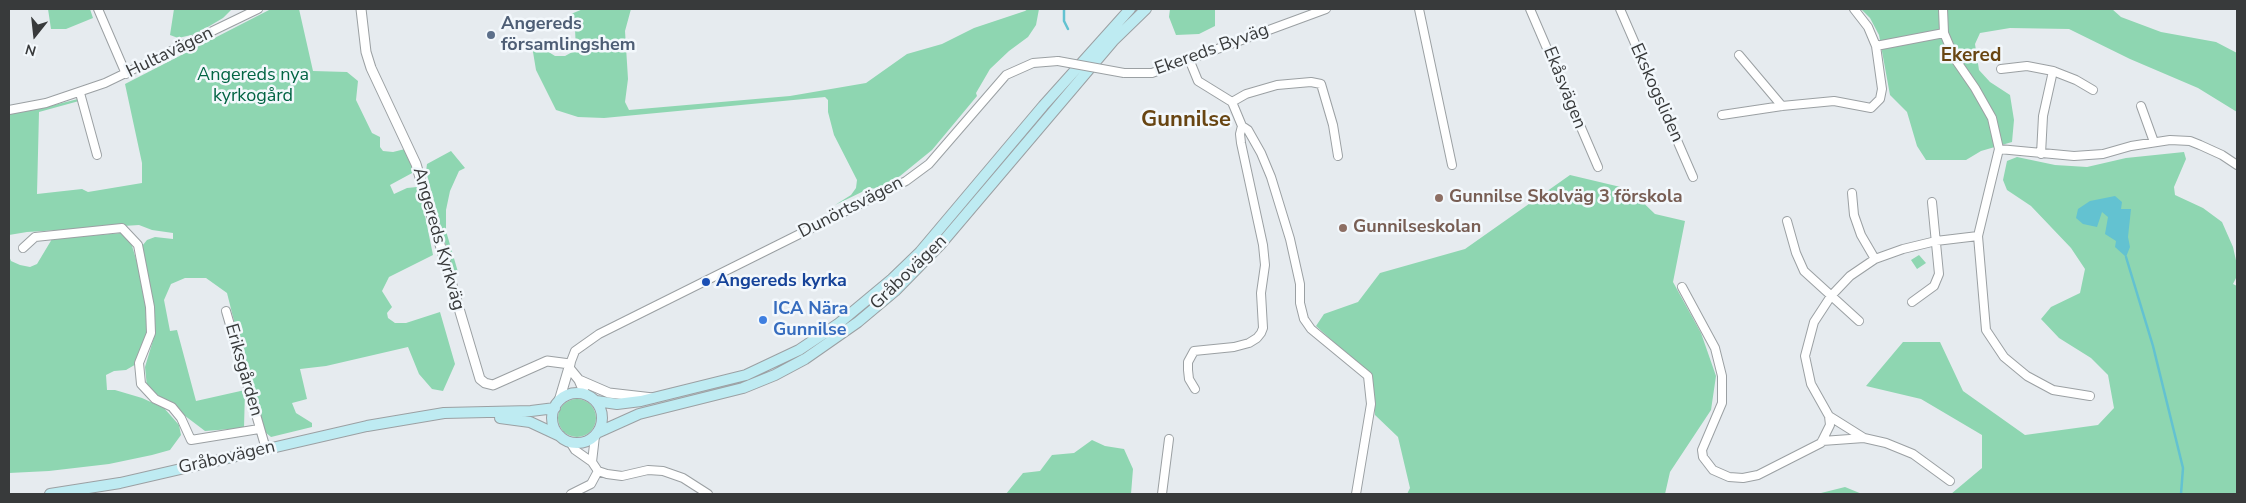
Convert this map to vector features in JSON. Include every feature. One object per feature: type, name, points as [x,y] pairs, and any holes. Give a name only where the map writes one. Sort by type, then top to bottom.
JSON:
[{"type":"main road","name":"Gråbovägen","points":[[596,401],[617,404],[722,383],[770,365],[799,350],[838,324],[866,302],[920,252],[1043,106],[1130,9]]},
{"type":"main road","name":"Gråbovägen","points":[[597,434],[639,414],[743,388],[775,375],[805,359],[858,322],[895,291],[940,245],[1113,40],[1146,9]]},
{"type":"main road","points":[[585,394],[596,401],[602,413],[602,420],[597,434],[583,442],[570,442],[560,436],[554,425],[557,404],[568,395],[585,394]]},
{"type":"main road","name":"Gråbovägen","points":[[50,494],[120,483],[367,426],[444,413],[531,411],[557,404]]},
{"type":"main road","name":"Gråbovägen","points":[[404,420],[491,417],[519,419],[560,436]]},
{"type":"street","points":[[98,9],[126,74]]},
{"type":"street","name":"Hultavägen","points":[[9,110],[46,103],[80,93],[126,74],[258,9]]},
{"type":"street","name":"Angereds Kyrkväg","points":[[361,9],[366,52],[371,68],[416,164],[480,379],[485,383],[493,385],[548,361],[570,367]]},
{"type":"street","name":"Ekereds Byväg","points":[[1124,73],[1152,73],[1326,9]]},
{"type":"street","points":[[1419,9],[1452,165]]},
{"type":"street","name":"Ekåsvägen","points":[[1530,9],[1598,167]]},
{"type":"street","name":"Ekskogsliden","points":[[1620,9],[1693,177]]},
{"type":"street","points":[[1722,116],[1782,106],[1834,101],[1865,107],[1875,106],[1880,100],[1882,89],[1876,46],[1868,27],[1854,9]]},
{"type":"street","points":[[1943,9],[1944,33],[1955,59],[1975,88],[1992,118],[1999,149],[1978,236],[1986,330],[2004,357],[2027,376],[2054,390],[2090,396]]},
{"type":"street","points":[[1876,46],[1944,33]]},
{"type":"street","points":[[1739,55],[1782,106]]},
{"type":"street","points":[[1189,59],[1198,80],[1232,102],[1242,126],[1248,130],[1261,153],[1271,177],[1290,239],[1300,284],[1300,303],[1304,318],[1311,329],[1368,376],[1371,404],[1356,494]]},
{"type":"street","name":"Dunörtsvägen","points":[[557,404],[575,351],[586,342],[906,181],[929,164],[1006,75],[1033,62],[1058,61],[1124,73]]},
{"type":"street","points":[[2001,69],[2027,66],[2053,71],[2076,80],[2093,90]]},
{"type":"street","points":[[2041,154],[2043,116],[2053,71]]},
{"type":"street","points":[[1232,102],[1246,94],[1277,85],[1311,82],[1320,84],[1333,125],[1338,156]]},
{"type":"street","points":[[80,93],[97,155]]},
{"type":"street","points":[[2141,106],[2154,142]]},
{"type":"street","points":[[1195,389],[1189,379],[1188,370],[1188,362],[1194,351],[1234,347],[1249,343],[1257,338],[1263,328],[1261,306],[1265,265],[1263,245],[1241,143],[1240,134],[1242,126]]},
{"type":"street","points":[[1999,149],[2074,156],[2103,154],[2154,142],[2190,142],[2211,149],[2237,165]]},
{"type":"street","points":[[1852,193],[1854,215],[1861,234],[1876,259]]},
{"type":"street","points":[[1912,302],[1934,286],[1938,278],[1932,202]]},
{"type":"street","points":[[1787,221],[1796,253],[1804,270],[1859,320]]},
{"type":"street","name":"Eriksgården","points":[[23,248],[35,237],[122,228],[138,245],[150,307],[151,333],[140,363],[141,384],[155,399],[172,407],[181,418],[191,440],[259,429]]},
{"type":"street","points":[[1822,441],[1830,425],[1829,416],[1811,384],[1805,356],[1814,322],[1831,296],[1850,276],[1876,259],[1903,249],[1936,241],[1978,236]]},
{"type":"street","points":[[1682,287],[1715,348],[1723,383],[1722,403],[1702,450],[1707,464],[1721,475],[1746,477],[1758,475],[1773,468],[1822,441],[1864,438]]},
{"type":"street","name":"Eriksgården","points":[[226,311],[266,449]]},
{"type":"street","points":[[570,367],[579,380],[585,394]]},
{"type":"street","points":[[579,380],[609,393],[654,398]]},
{"type":"street","points":[[1829,416],[1864,438],[1914,454],[1950,481]]},
{"type":"street","points":[[592,462],[597,434]]},
{"type":"street","points":[[1162,494],[1169,439]]},
{"type":"street","points":[[570,442],[575,450],[592,462],[598,471],[613,476],[648,470],[662,470],[683,478],[708,494]]},
{"type":"street","points":[[571,494],[591,484],[598,471]]},
{"type":"green space","points":[[48,9],[90,9],[93,18],[66,29],[51,29]]},
{"type":"green space","points":[[174,9],[232,9],[223,18],[196,34],[178,38],[170,35]]},
{"type":"green space","name":"Angereds nya kyrkogård","points":[[271,9],[299,9],[313,71],[347,72],[358,81],[356,100],[372,133],[380,137],[380,147],[383,151],[393,152],[405,149],[414,172],[390,185],[394,194],[407,188],[417,187],[420,191],[433,255],[389,277],[382,291],[392,307],[387,313],[388,318],[395,323],[406,323],[440,312],[455,364],[443,391],[432,389],[419,374],[408,347],[326,366],[300,369],[307,399],[292,403],[296,413],[312,423],[312,427],[271,437],[265,432],[257,412],[227,293],[206,278],[185,278],[171,284],[164,300],[170,331],[177,330],[196,401],[245,390],[244,428],[205,431],[147,387],[145,367],[154,337],[154,315],[142,246],[147,240],[155,237],[173,239],[173,233],[152,230],[139,225],[27,232],[9,235],[9,113],[34,110],[78,99],[79,101],[39,112],[37,194],[82,189],[88,192],[142,183],[142,163],[125,84]]},
{"type":"green space","points":[[583,9],[631,9],[625,31],[628,79],[625,102],[629,110],[790,96],[866,83],[907,54],[942,44],[974,28],[1028,9],[1039,9],[1036,25],[1028,37],[1009,51],[990,69],[976,93],[977,96],[932,150],[900,176],[877,189],[870,188],[835,205],[851,195],[856,188],[857,180],[834,135],[828,112],[828,100],[825,97],[604,118],[578,117],[556,110],[536,70],[532,46],[539,46],[555,56],[565,56],[576,50],[575,29],[571,14]]},
{"type":"green space","points":[[1170,9],[1215,9],[1215,26],[1199,34],[1176,35],[1169,17]]},
{"type":"green space","points":[[1861,9],[2112,9],[2121,17],[2161,32],[2216,42],[2237,53],[2237,112],[2198,88],[2130,59],[2069,29],[2010,28],[1980,33],[1975,44],[1979,70],[1990,82],[2010,95],[2014,120],[2012,142],[1981,151],[1966,160],[1926,160],[1917,146],[1907,112],[1890,95],[1879,35],[1870,18]]},
{"type":"green space","points":[[451,151],[465,168],[459,171],[450,191],[446,210],[446,231],[458,272],[453,272],[426,171],[427,164]]},
{"type":"green space","points":[[2184,152],[2186,159],[2174,187],[2175,195],[2203,208],[2222,222],[2233,247],[2237,265],[2237,276],[2233,284],[2237,286],[2237,494],[1951,494],[1982,468],[1982,435],[1921,399],[1866,386],[1903,342],[1940,342],[1963,391],[2025,435],[2098,425],[2114,408],[2108,375],[2091,358],[2059,338],[2041,319],[2051,307],[2080,293],[2085,269],[2071,248],[2031,206],[2007,190],[2003,180],[2007,161],[2017,157],[2055,165],[2087,167],[2126,158]]},
{"type":"green space","points":[[1570,175],[1629,189],[1655,214],[1685,221],[1673,282],[1701,333],[1716,376],[1711,410],[1670,472],[1665,494],[1407,494],[1410,488],[1398,437],[1375,415],[1371,376],[1316,326],[1324,314],[1358,302],[1380,273],[1465,249]]},
{"type":"green space","points":[[121,233],[130,239],[141,276],[147,307],[148,338],[138,363],[126,370],[114,371],[106,375],[107,390],[115,390],[142,398],[164,408],[179,425],[181,435],[170,450],[152,455],[109,464],[49,471],[9,473],[9,256],[11,261],[30,267],[37,264],[52,239]]},
{"type":"green space","points":[[1919,255],[1926,263],[1917,269],[1911,260]]},
{"type":"green space","points":[[577,399],[591,404],[596,418],[591,432],[577,437],[563,432],[558,418],[563,404]]},
{"type":"green space","points":[[1092,440],[1105,446],[1124,449],[1133,469],[1131,494],[1006,494],[1023,473],[1040,471],[1052,455],[1074,453]]},
{"type":"green space","points":[[1845,487],[1862,494],[1817,494]]},
{"type":"water","points":[[2115,196],[2122,202],[2121,209],[2131,209],[2128,237],[2130,247],[2126,257],[2115,247],[2116,241],[2105,234],[2108,217],[2102,212],[2097,227],[2083,224],[2076,218],[2078,209],[2090,201]]},
{"type":"waterway","points":[[1064,9],[1064,21],[1068,29]]},
{"type":"waterway","points":[[2126,257],[2153,346],[2183,468],[2181,494]]},
{"type":"place","name":"Angereds församlingshem","points":[[491,35]]},
{"type":"place","name":"Gunnilse Skolväg 3 förskola","points":[[1439,198]]},
{"type":"place","name":"Gunnilseskolan","points":[[1343,228]]},
{"type":"place","name":"Angereds kyrka","points":[[706,282]]},
{"type":"place","name":"ICA Nära Gunnilse","points":[[763,320]]},
{"type":"district","name":"Ekered","points":[[1971,56]]},
{"type":"district","name":"Gunnilse","points":[[1186,121]]}]
